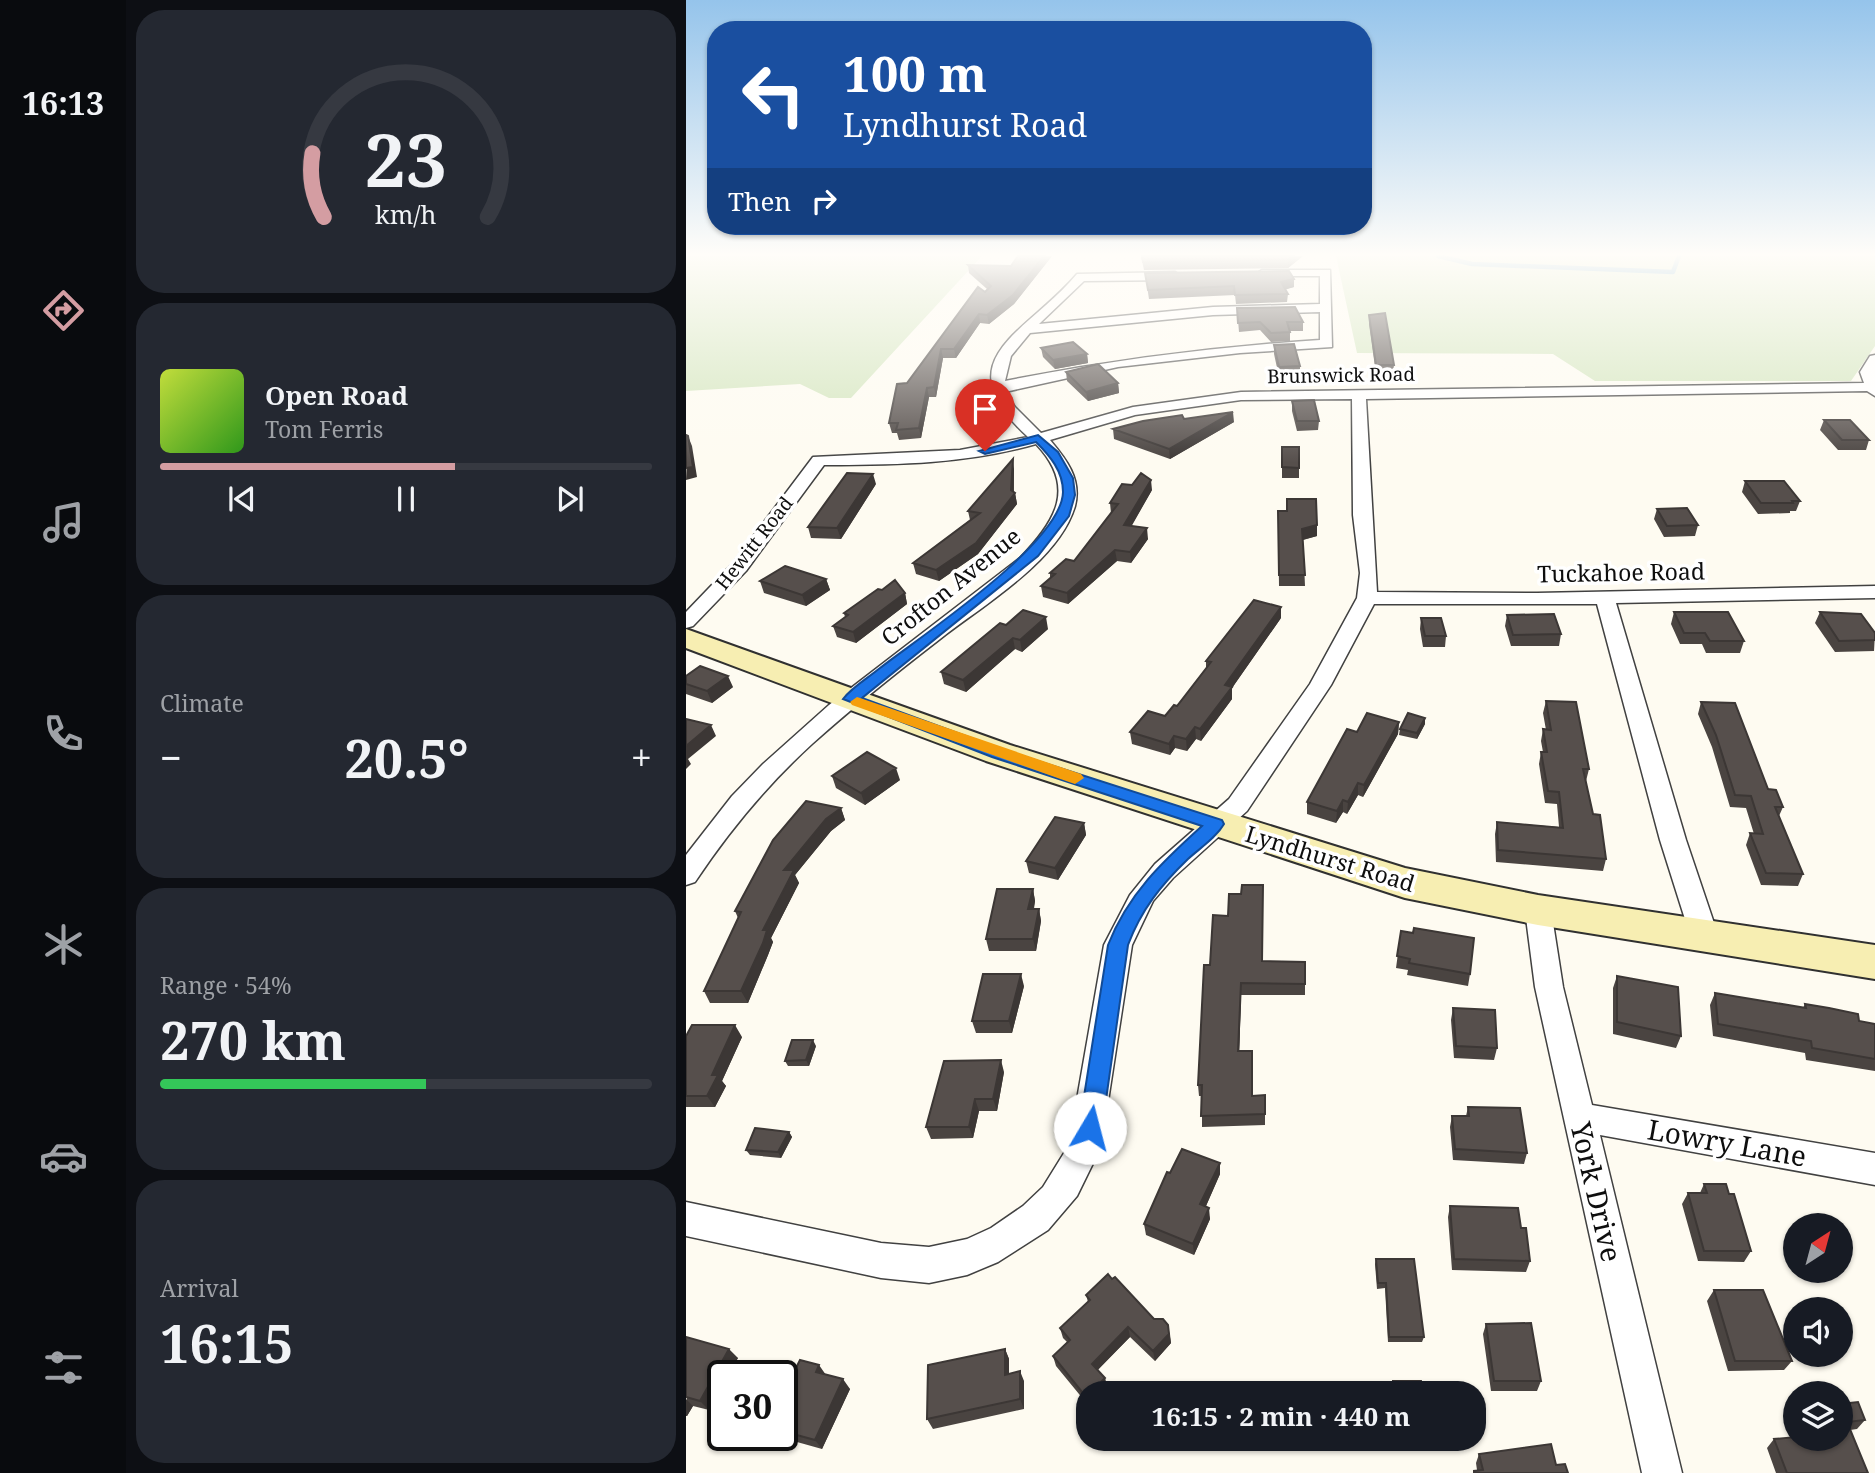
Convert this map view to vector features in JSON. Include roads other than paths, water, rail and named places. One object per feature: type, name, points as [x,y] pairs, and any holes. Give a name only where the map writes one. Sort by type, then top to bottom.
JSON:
[{"type":"main road","name":"Lyndhurst Road","points":[[686,638],[998,753],[1405,883],[1538,910],[1875,962]]},
{"type":"street","points":[[1033,325],[1006,354],[997,376],[998,387],[1130,362],[1240,349],[1323,346],[1329,342],[1327,325]]},
{"type":"street","points":[[1028,329],[1072,325]]},
{"type":"street","points":[[1873,389],[1867,372],[1875,359]]},
{"type":"street","name":"Crofton Avenue","points":[[686,875],[732,809],[774,763],[850,699],[989,591],[1050,536],[1063,516],[1069,490],[1063,467],[1006,407],[998,387]]},
{"type":"street","name":"Brunswick Road","points":[[819,460],[936,458],[985,451],[1133,411],[1193,401],[1270,394],[1873,389]]},
{"type":"street","points":[[686,1219],[768,1238],[912,1265],[949,1262],[985,1250],[1019,1230],[1048,1206],[1070,1177],[1085,1147],[1118,945],[1127,922],[1143,895],[1164,871],[1238,806],[1275,754],[1347,640],[1367,598],[1369,573],[1362,515],[1359,394]]},
{"type":"street","name":"Hewitt Road","points":[[686,622],[699,612],[762,537],[819,460]]},
{"type":"street","name":"Tuckahoe Road","points":[[1367,598],[1605,598],[1875,592]]},
{"type":"street","points":[[1605,598],[1673,840],[1704,935]]},
{"type":"street","name":"York Drive","points":[[1538,910],[1549,986],[1662,1473]]},
{"type":"street","name":"Lowry Lane","points":[[1579,1117],[1875,1169]]}]
